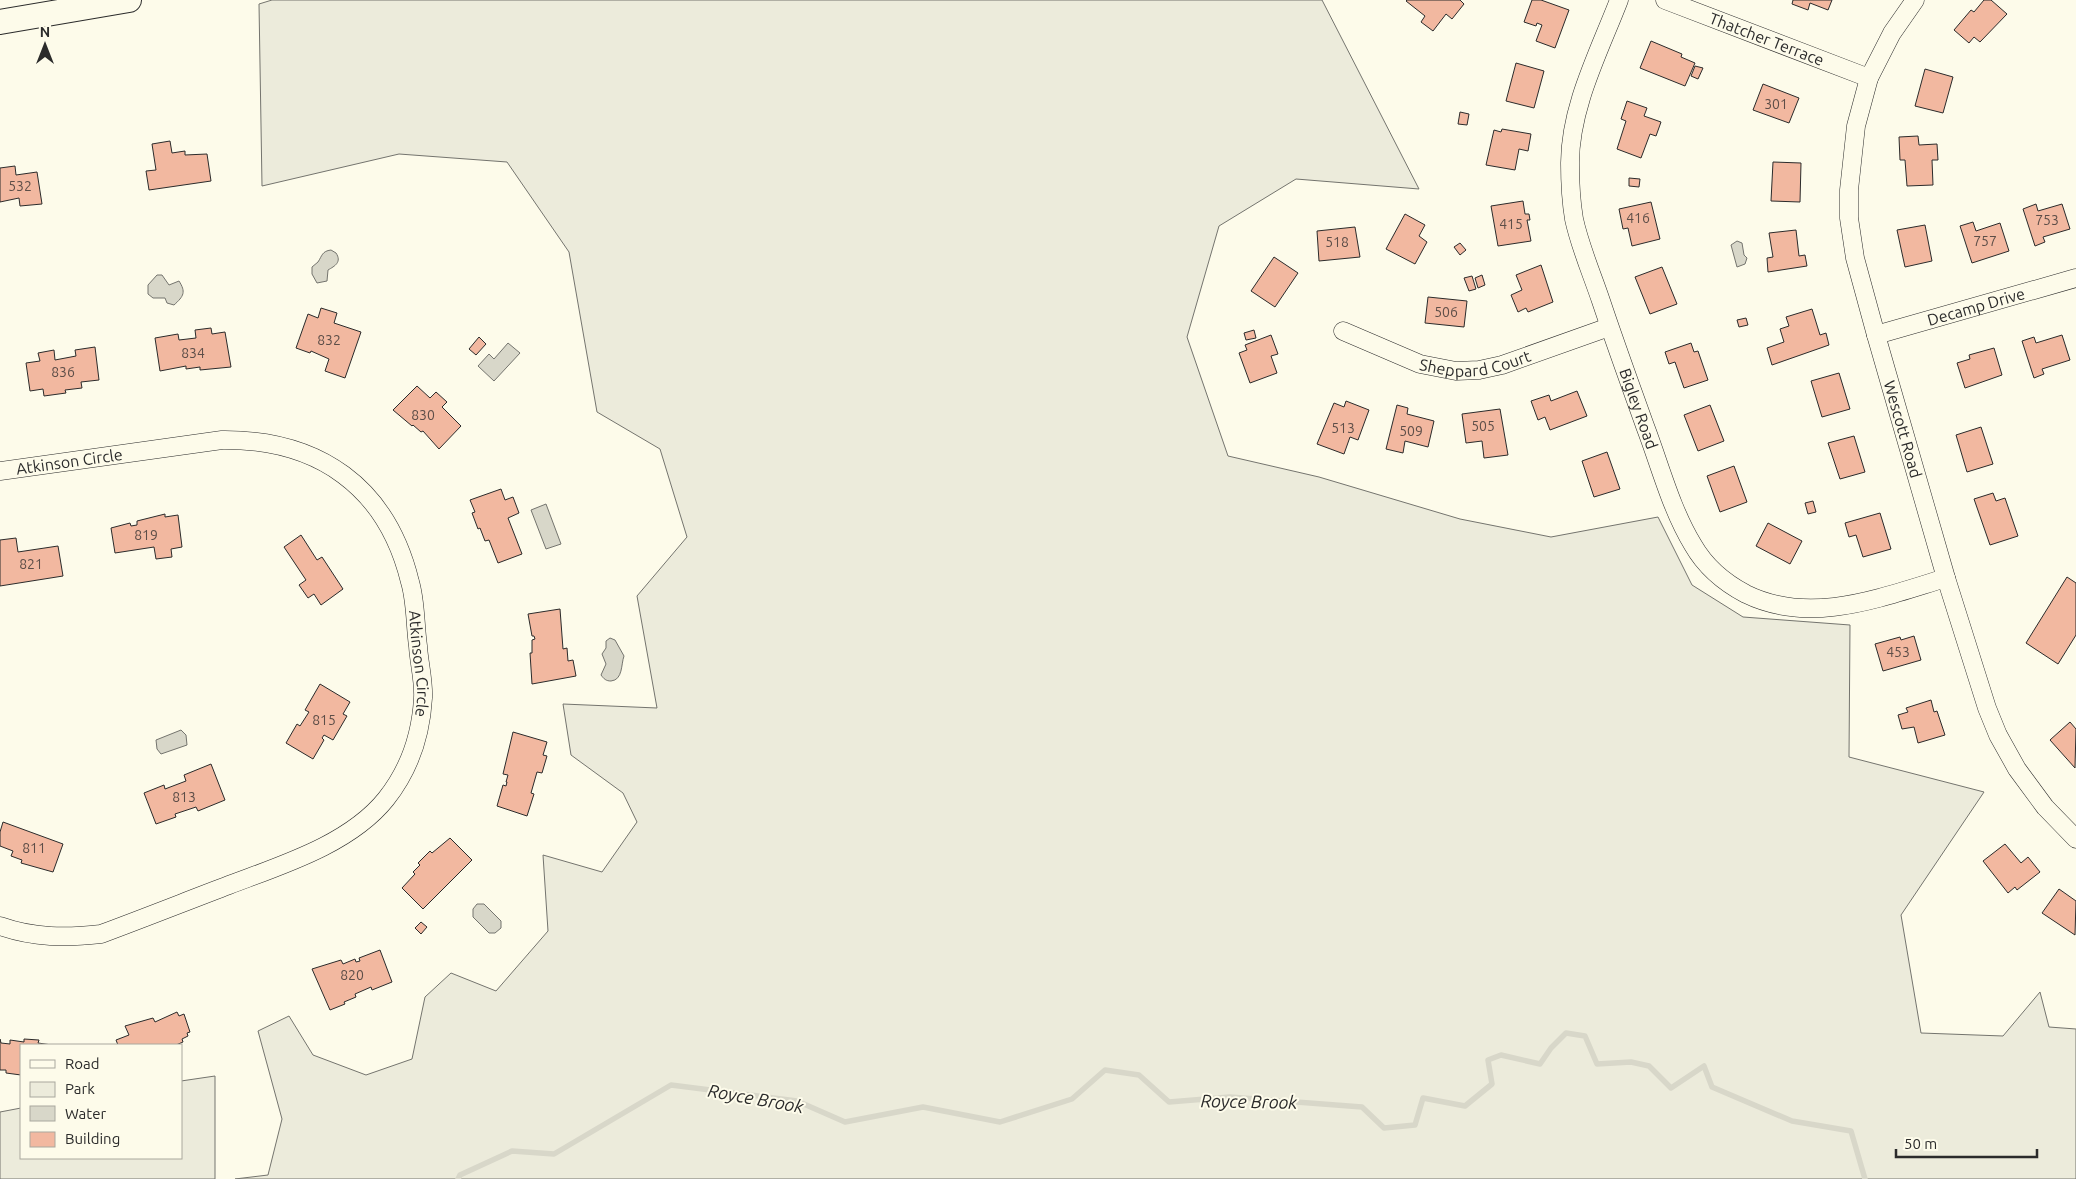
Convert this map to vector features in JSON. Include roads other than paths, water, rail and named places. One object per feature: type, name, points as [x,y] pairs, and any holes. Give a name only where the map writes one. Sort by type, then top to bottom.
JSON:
[{"type":"main road","points":[[0,22],[128,0]]},
{"type":"street","name":"Bigley Road","points":[[1619,0],[1579,104],[1573,132],[1570,161],[1574,217],[1581,245],[1609,327],[1683,527],[1694,547],[1707,565],[1725,580],[1747,594],[1778,606],[1808,609],[1846,607],[1946,578]]},
{"type":"street","name":"Thatcher Terrace","points":[[1665,0],[1869,78]]},
{"type":"street","name":"Wescott Road","points":[[1916,0],[1892,33],[1869,78],[1856,126],[1848,190],[1849,218],[1857,267],[1946,578],[1987,708],[1998,735],[2017,769],[2045,807],[2076,839]]},
{"type":"street","name":"Decamp Drive","points":[[1876,335],[2076,278]]},
{"type":"street","name":"Sheppard Court","points":[[1344,331],[1420,364],[1456,371],[1479,370],[1502,365],[1609,327]]},
{"type":"street","name":"Atkinson Circle","points":[[0,471],[222,440],[250,440],[273,443],[299,451],[328,464],[352,481],[374,504],[392,531],[404,558],[411,584],[423,697],[417,738],[408,764],[398,782],[386,799],[371,814],[335,841],[296,860],[101,934],[73,937],[44,937],[16,932],[0,926]]},
{"type":"water","points":[[1737,241],[1742,243],[1744,255],[1747,258],[1745,264],[1737,267],[1731,245]]},
{"type":"water","points":[[331,250],[338,256],[338,261],[328,270],[327,281],[317,283],[312,274],[312,267],[324,253]]},
{"type":"water","points":[[157,275],[162,275],[169,285],[179,281],[183,294],[174,305],[167,303],[165,298],[153,298],[148,294],[148,285]]},
{"type":"water","points":[[508,343],[520,353],[494,381],[478,366],[489,354],[494,359]]},
{"type":"water","points":[[546,504],[561,544],[546,549],[531,510]]},
{"type":"water","points":[[610,638],[615,640],[624,656],[620,675],[615,680],[608,681],[601,675],[606,664],[602,654],[606,648],[606,641]]},
{"type":"water","points":[[181,730],[186,735],[187,745],[161,754],[157,749],[156,740]]},
{"type":"water","points":[[477,904],[484,904],[501,921],[501,928],[495,933],[489,933],[473,917],[473,909]]},
{"type":"waterway","name":"Royce Brook","points":[[458,1179],[460,1175],[512,1151],[554,1154],[671,1085],[797,1101],[845,1122],[923,1107],[1000,1122],[1072,1099],[1105,1070],[1139,1075],[1169,1102],[1230,1097],[1362,1107],[1384,1128],[1415,1125],[1423,1098],[1465,1106],[1492,1084],[1488,1060],[1501,1055],[1540,1064],[1551,1048],[1566,1033],[1585,1036],[1597,1064],[1631,1062],[1649,1066],[1671,1088],[1704,1066],[1712,1087],[1792,1121],[1851,1131],[1865,1179]]}]
